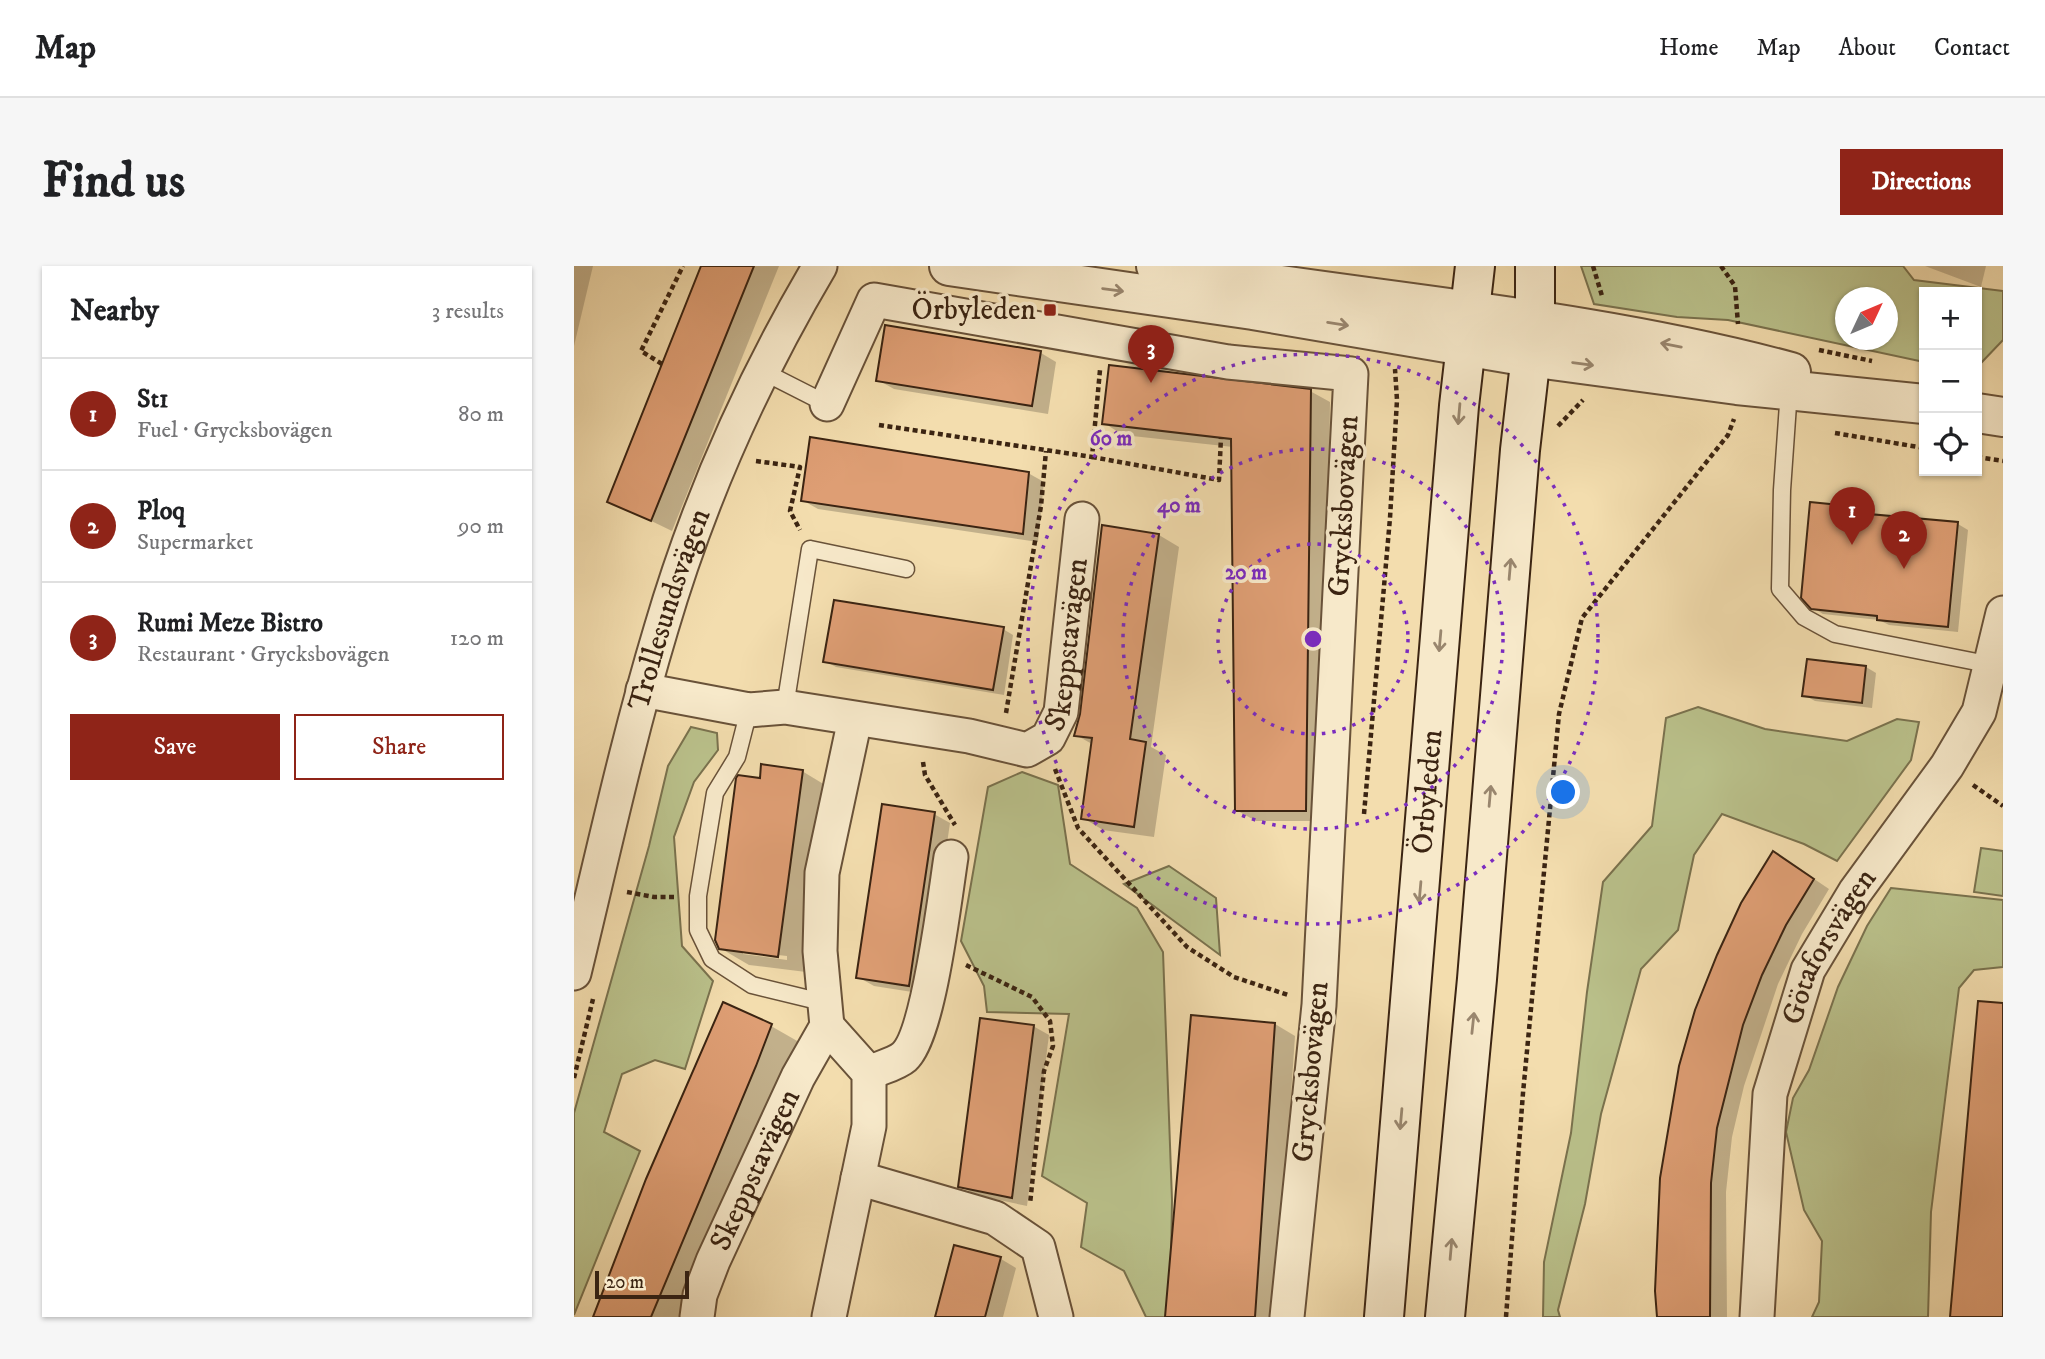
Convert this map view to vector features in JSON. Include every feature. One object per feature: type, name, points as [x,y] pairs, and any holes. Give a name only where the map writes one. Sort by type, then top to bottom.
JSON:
[{"type":"main road","points":[[949,266],[1253,310],[1468,328],[1535,320],[1900,389]]},
{"type":"main road","points":[[1156,266],[1258,283],[1468,328],[1530,357],[1794,369]]},
{"type":"main road","name":"Örbyleden","points":[[1384,1317],[1459,406],[1475,266]]},
{"type":"main road","name":"Örbyleden","points":[[1445,1317],[1535,320],[1535,266]]},
{"type":"main road","points":[[1982,413],[2003,417]]},
{"type":"street","name":"Trollesundsvägen","points":[[574,973],[643,690],[693,534],[762,371],[820,266]]},
{"type":"street","name":"Grycksbovägen","points":[[827,404],[874,300],[1228,362],[1351,374],[1319,1005],[1287,1317]]},
{"type":"street","name":"Skeppstavägen","points":[[643,690],[749,710],[785,707],[1001,743],[1027,750],[1048,738],[1061,712],[1082,519]]},
{"type":"street","name":"Götaforsvägen","points":[[1758,1317],[1770,1094],[1808,970],[1854,892],[1947,766],[1979,712],[2003,613]]},
{"type":"street","points":[[829,1317],[869,1126],[869,1073],[827,1015],[820,951],[822,873],[855,719]]},
{"type":"street","points":[[869,1073],[905,1057],[920,1024],[937,951],[951,858]]},
{"type":"street","name":"Skeppstavägen","points":[[697,1317],[700,1295],[713,1261],[827,1015]]},
{"type":"street","points":[[858,1178],[995,1218],[1038,1247],[1056,1317]]},
{"type":"lane","points":[[1794,369],[1782,490],[1780,589],[1804,617],[1835,634],[1992,665]]},
{"type":"lane","points":[[762,371],[827,404]]},
{"type":"lane","points":[[785,707],[810,549],[906,569]]},
{"type":"lane","points":[[749,710],[737,757],[715,793],[698,896],[698,930],[712,960],[752,985],[827,1015]]},
{"type":"path","points":[[662,364],[641,351],[683,266]]},
{"type":"path","points":[[1721,266],[1735,286],[1738,315]]},
{"type":"path","points":[[1092,457],[1103,338]]},
{"type":"path","points":[[1794,369],[1900,389]]},
{"type":"path","points":[[1506,1317],[1523,1093],[1559,714],[1582,618],[1728,435],[1737,413]]},
{"type":"path","points":[[879,425],[1092,457],[1219,480],[1221,438]]},
{"type":"path","points":[[1001,743],[1041,506],[1046,451]]},
{"type":"path","points":[[1982,458],[2003,461]]},
{"type":"path","points":[[748,460],[800,467],[790,511]]},
{"type":"path","points":[[1043,740],[1078,828],[1187,947],[1234,977],[1319,1005]]},
{"type":"path","points":[[925,775],[961,835],[951,858]]},
{"type":"path","points":[[619,891],[654,897],[698,896]]},
{"type":"path","points":[[937,951],[1032,997],[1050,1021],[1053,1046],[1044,1071],[1026,1239]]},
{"type":"green space","points":[[1581,266],[1903,266],[1914,280],[1971,287],[1919,287],[1919,361],[1868,350],[1898,350],[1898,287],[1835,287],[1835,343],[1728,320],[1677,317],[1594,304]]},
{"type":"green space","points":[[1982,288],[2003,291],[2003,340],[1982,362]]},
{"type":"green space","points":[[1698,707],[1765,729],[1847,741],[1897,719],[1919,722],[1911,760],[1837,861],[1804,844],[1722,814],[1694,855],[1678,930],[1641,969],[1601,1114],[1585,1204],[1558,1310],[1560,1317],[1543,1317],[1544,1262],[1571,1133],[1603,882],[1652,826],[1666,718]]},
{"type":"green space","points":[[691,727],[717,733],[718,750],[694,782],[674,837],[682,946],[713,981],[685,1069],[655,1060],[622,1074],[604,1132],[640,1151],[574,1315],[574,1113],[649,846],[668,766]]},
{"type":"green space","points":[[1022,772],[1058,785],[1070,864],[1137,908],[1163,952],[1172,1200],[1170,1317],[1146,1317],[1124,1271],[1081,1247],[1087,1203],[1042,1176],[1069,1014],[987,1012],[984,986],[961,941],[988,787]]},
{"type":"green space","points":[[1981,848],[2003,851],[2003,896],[1974,892]]},
{"type":"green space","points":[[1169,866],[1216,898],[1220,955],[1124,884]]},
{"type":"green space","points":[[1891,888],[2003,900],[2003,967],[1974,970],[1959,988],[1931,1212],[1928,1317],[1812,1317],[1819,1302],[1822,1241],[1804,1210],[1786,1132],[1793,1098],[1809,1070],[1838,987],[1867,926]]},
{"type":"building","points":[[701,266],[754,266],[651,521],[607,502]]},
{"type":"building","points":[[885,325],[1041,351],[1032,406],[876,381]]},
{"type":"building","points":[[1109,365],[1311,389],[1306,811],[1235,811],[1231,439],[1102,424]]},
{"type":"building","points":[[810,437],[1029,472],[1023,534],[801,501]]},
{"type":"building","points":[[1810,502],[1859,507],[1858,513],[1958,522],[1948,627],[1877,620],[1877,616],[1811,609],[1801,598]]},
{"type":"building","points":[[1102,525],[1159,534],[1130,739],[1146,742],[1134,827],[1081,819],[1092,738],[1074,736],[1080,714]]},
{"type":"building","points":[[834,600],[1004,627],[993,690],[823,662]]},
{"type":"building","points":[[1807,659],[1866,666],[1862,703],[1802,696]]},
{"type":"building","points":[[761,764],[803,770],[778,957],[719,949],[715,940],[736,778],[738,775],[760,778]]},
{"type":"building","points":[[882,804],[935,812],[909,986],[856,978]]},
{"type":"building","points":[[1773,851],[1814,879],[1786,925],[1762,975],[1743,1025],[1717,1128],[1711,1183],[1710,1317],[1657,1317],[1655,1291],[1660,1178],[1679,1066],[1695,1010],[1717,955],[1741,903]]},
{"type":"building","points":[[1978,1001],[2003,1003],[2003,1317],[1950,1317]]},
{"type":"building","points":[[723,1002],[772,1024],[756,1066],[651,1317],[593,1317],[646,1179]]},
{"type":"building","points":[[1191,1015],[1275,1023],[1255,1317],[1165,1317]]},
{"type":"building","points":[[980,1018],[1034,1025],[1012,1198],[958,1187]]},
{"type":"building","points":[[954,1245],[1001,1257],[985,1317],[935,1317]]},
{"type":"place","name":"Örbyleden","points":[[1050,310]]},
{"type":"place","name":"Rumi Meze Bistro","points":[[1151,383]]},
{"type":"place","name":"St1","points":[[1852,545]]},
{"type":"place","name":"Ploq","points":[[1904,569]]}]
